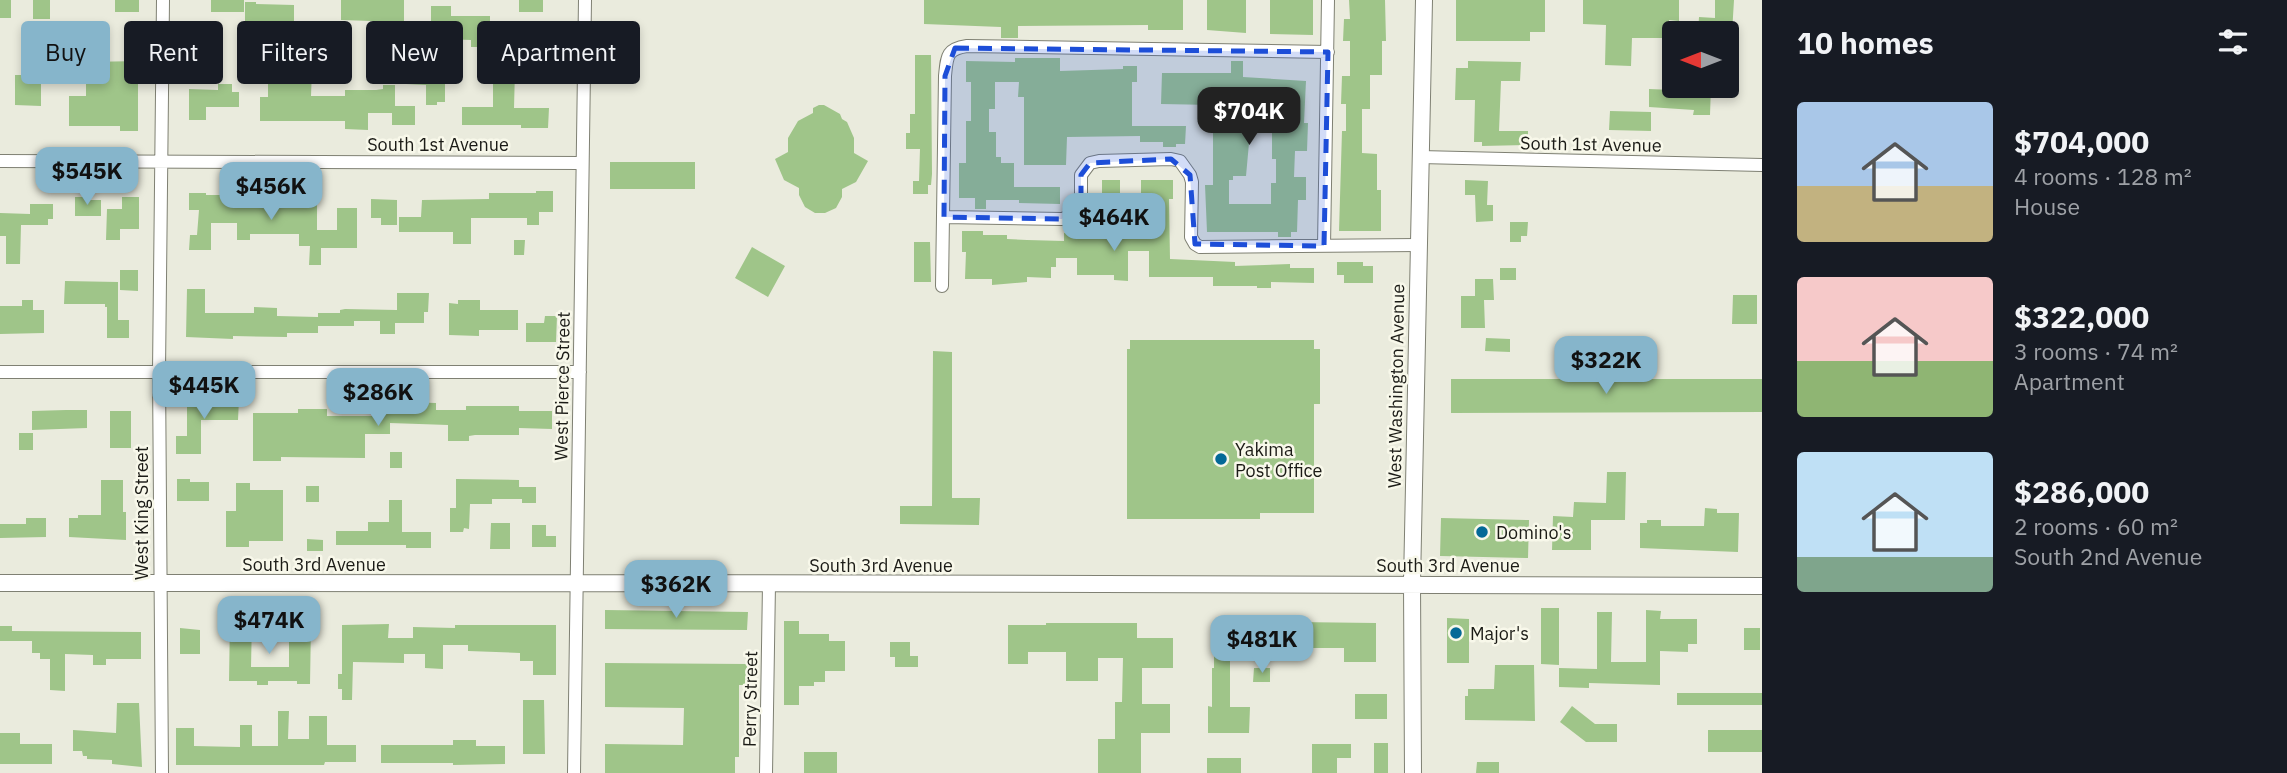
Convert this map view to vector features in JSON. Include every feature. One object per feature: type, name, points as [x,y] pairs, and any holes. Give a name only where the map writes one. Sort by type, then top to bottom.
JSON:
[{"type":"street","name":"West King Street","points":[[162,773],[159,372],[163,0]]},
{"type":"street","name":"West Pierce Street","points":[[574,773],[585,0]]},
{"type":"street","points":[[1324,246],[1328,0]]},
{"type":"street","name":"West Washington Avenue","points":[[1413,773],[1412,583],[1424,0]]},
{"type":"street","points":[[942,286],[945,76],[949,53],[955,48],[967,46],[1328,52]]},
{"type":"street","name":"South 1st Avenue","points":[[1420,157],[1762,165]]},
{"type":"street","points":[[944,217],[1062,219],[1072,216],[1081,205],[1081,175],[1090,163],[1171,159],[1180,161],[1190,175],[1191,237],[1195,244],[1212,248],[1418,245]]},
{"type":"street","name":"South 1st Avenue","points":[[0,161],[582,163]]},
{"type":"street","points":[[0,372],[580,372]]},
{"type":"street","name":"South 3rd Avenue","points":[[0,583],[1412,583],[1762,586]]},
{"type":"street","name":"Perry Street","points":[[766,773],[769,584]]},
{"type":"highlighted area","points":[[955,48],[1328,52],[1324,246],[1195,244],[1190,175],[1171,159],[1090,163],[1081,175],[1081,205],[1062,219],[944,217],[945,76]]},
{"type":"building","points":[[0,0],[11,0],[11,18],[0,18]]},
{"type":"building","points":[[33,0],[50,0],[50,19],[33,19]]},
{"type":"building","points":[[115,0],[139,0],[139,12],[115,12]]},
{"type":"building","points":[[211,0],[244,0],[244,12],[211,12]]},
{"type":"building","points":[[341,0],[404,0],[404,21],[341,20]]},
{"type":"building","points":[[519,0],[543,0],[543,12],[519,12]]},
{"type":"building","points":[[924,0],[1183,0],[1183,30],[1148,30],[1148,25],[1018,26],[1018,38],[1001,38],[1001,27],[924,24]]},
{"type":"building","points":[[1207,0],[1246,0],[1246,33],[1207,30]]},
{"type":"building","points":[[1270,0],[1313,0],[1313,35],[1270,34]]},
{"type":"building","points":[[1349,0],[1385,0],[1386,41],[1382,41],[1382,75],[1370,75],[1370,109],[1362,109],[1362,153],[1377,154],[1377,190],[1381,190],[1381,231],[1339,231],[1342,131],[1346,131],[1346,104],[1341,104],[1342,76],[1350,76],[1350,41],[1343,41],[1344,19],[1350,19]]},
{"type":"building","points":[[1456,0],[1545,0],[1545,32],[1530,32],[1530,41],[1456,41]]},
{"type":"building","points":[[1583,0],[1679,0],[1679,21],[1662,21],[1662,38],[1632,38],[1631,66],[1605,65],[1606,25],[1583,24]]},
{"type":"building","points":[[1715,0],[1734,0],[1733,21],[1699,21],[1699,17],[1715,18]]},
{"type":"building","points":[[245,2],[294,5],[294,21],[245,21]]},
{"type":"building","points":[[431,6],[451,6],[451,16],[490,16],[490,21],[477,21],[477,47],[471,47],[471,40],[463,40],[463,21],[431,21]]},
{"type":"building","points":[[915,55],[931,55],[932,174],[928,194],[913,194],[913,181],[919,181],[920,149],[906,149],[906,133],[910,133],[910,114],[915,114]]},
{"type":"building","points":[[1015,58],[1060,58],[1060,71],[1137,66],[1137,82],[1132,82],[1132,126],[1186,126],[1185,144],[1163,147],[1163,142],[1140,142],[1140,136],[1067,137],[1066,165],[1024,165],[1024,97],[1018,97],[1019,82],[995,82],[995,109],[989,109],[989,132],[996,132],[996,157],[1001,157],[1001,163],[1014,163],[1014,187],[1060,187],[1060,204],[986,200],[986,209],[975,209],[975,198],[959,198],[959,163],[966,163],[966,121],[971,121],[971,82],[966,82],[966,61],[1015,62]]},
{"type":"building","points":[[124,61],[124,84],[138,84],[138,131],[120,131],[120,126],[69,126],[69,96],[86,96],[86,84],[110,84],[110,62]]},
{"type":"building","points":[[1231,61],[1243,61],[1243,77],[1306,81],[1304,123],[1308,123],[1307,151],[1295,151],[1294,177],[1306,177],[1306,200],[1298,200],[1297,232],[1291,232],[1291,237],[1278,237],[1278,232],[1207,232],[1205,185],[1213,185],[1213,105],[1161,104],[1162,73],[1231,73]],"holes":[[[1250,132],[1272,132],[1272,159],[1276,159],[1276,183],[1271,183],[1271,204],[1229,204],[1229,180],[1233,180],[1233,176],[1246,176]]]},
{"type":"building","points":[[1468,61],[1521,62],[1520,81],[1501,81],[1499,131],[1528,131],[1528,145],[1482,146],[1482,142],[1474,142],[1475,100],[1455,100],[1456,68],[1468,68]]},
{"type":"building","points":[[15,75],[21,75],[21,84],[41,84],[41,106],[15,105]]},
{"type":"building","points":[[218,84],[232,84],[232,92],[239,92],[239,107],[206,107],[206,120],[189,120],[189,89],[218,90]]},
{"type":"building","points":[[268,84],[311,84],[311,96],[345,96],[345,90],[376,90],[383,89],[383,85],[395,85],[395,106],[415,106],[415,125],[392,125],[392,113],[368,113],[368,130],[345,129],[345,121],[260,121],[260,97],[268,97]]},
{"type":"building","points":[[406,84],[445,84],[445,102],[426,105],[426,85]]},
{"type":"building","points":[[493,84],[515,84],[514,108],[549,108],[548,128],[462,125],[462,107],[493,107]]},
{"type":"building","points":[[1649,89],[1662,90],[1662,98],[1711,98],[1710,115],[1693,115],[1694,110],[1649,107]]},
{"type":"building","points":[[819,105],[840,114],[847,122],[854,138],[854,153],[868,161],[856,182],[842,189],[842,197],[836,208],[825,213],[815,213],[805,207],[799,195],[799,188],[784,180],[775,159],[788,152],[788,138],[798,121],[813,113],[813,108]]},
{"type":"building","points":[[1610,111],[1651,112],[1651,131],[1609,130]]},
{"type":"building","points":[[610,162],[695,162],[695,189],[610,189]]},
{"type":"building","points":[[1102,180],[1120,180],[1120,212],[1102,211]]},
{"type":"building","points":[[1141,180],[1173,180],[1173,199],[1169,199],[1170,259],[1235,262],[1235,266],[1290,264],[1290,268],[1314,268],[1314,283],[1271,282],[1271,288],[1257,288],[1213,286],[1213,277],[1149,277],[1149,251],[1128,251],[1128,281],[1114,280],[1114,275],[1077,275],[1077,258],[1056,258],[1056,267],[1051,267],[1051,278],[1027,277],[1027,282],[992,285],[992,279],[965,279],[966,252],[962,252],[962,231],[983,231],[983,235],[1007,235],[1007,239],[1027,240],[1064,241],[1064,233],[1095,233],[1095,237],[1141,237]]},
{"type":"building","points":[[1465,180],[1488,181],[1487,205],[1493,205],[1493,221],[1476,222],[1475,195],[1465,195]]},
{"type":"building","points":[[553,191],[553,212],[539,212],[539,225],[527,225],[527,218],[471,218],[471,244],[453,244],[453,232],[399,232],[399,217],[421,217],[422,200],[489,199],[489,193]]},
{"type":"building","points":[[189,193],[242,195],[242,198],[286,198],[286,203],[317,204],[317,230],[337,230],[337,208],[357,208],[357,248],[321,248],[321,265],[309,265],[310,246],[299,246],[299,234],[250,234],[250,240],[237,240],[237,223],[211,223],[211,250],[189,250],[190,235],[197,235],[199,210],[189,210]]},
{"type":"building","points":[[75,197],[101,200],[101,216],[75,216]]},
{"type":"building","points":[[122,197],[139,197],[139,229],[120,229],[120,240],[106,240],[107,209],[122,209]]},
{"type":"building","points":[[371,199],[397,200],[397,225],[381,225],[381,218],[371,218]]},
{"type":"building","points":[[30,204],[53,204],[53,219],[48,219],[48,225],[21,225],[20,264],[6,264],[6,236],[0,236],[0,213],[30,214]]},
{"type":"building","points":[[1510,222],[1528,222],[1527,236],[1521,236],[1521,242],[1510,242]]},
{"type":"building","points":[[514,240],[525,240],[524,255],[514,255]]},
{"type":"building","points":[[914,242],[930,242],[931,282],[914,282]]},
{"type":"building","points":[[752,247],[785,266],[768,297],[735,278]]},
{"type":"building","points":[[1337,262],[1363,262],[1363,266],[1373,266],[1373,283],[1344,283],[1344,275],[1337,275]]},
{"type":"building","points":[[1500,268],[1516,268],[1516,280],[1500,280]]},
{"type":"building","points":[[120,270],[138,270],[138,291],[120,290]]},
{"type":"building","points":[[1475,279],[1493,279],[1494,300],[1484,300],[1485,328],[1461,328],[1461,296],[1475,296]]},
{"type":"building","points":[[65,281],[118,282],[118,320],[129,320],[129,338],[107,338],[105,304],[64,304]]},
{"type":"building","points":[[187,289],[205,289],[205,313],[254,313],[254,307],[277,308],[277,316],[318,317],[318,313],[340,313],[340,310],[345,309],[397,310],[397,293],[429,293],[428,312],[424,312],[424,323],[395,323],[395,334],[380,334],[380,321],[354,321],[354,326],[318,326],[318,333],[287,333],[287,337],[186,337]]},
{"type":"building","points":[[1733,295],[1757,295],[1757,324],[1732,324]]},
{"type":"building","points":[[22,300],[33,300],[33,310],[44,310],[44,333],[0,334],[0,306],[22,306]]},
{"type":"building","points":[[458,300],[480,300],[480,310],[518,310],[518,330],[479,330],[479,336],[449,335],[449,303],[458,304]]},
{"type":"building","points":[[545,316],[557,316],[556,342],[526,342],[526,323],[544,323]]},
{"type":"building","points":[[1486,338],[1510,339],[1510,352],[1485,351]]},
{"type":"building","name":"Yakima Post Office","points":[[1130,340],[1314,340],[1314,349],[1320,349],[1320,404],[1314,404],[1314,513],[1260,513],[1260,519],[1127,519],[1127,349],[1130,349]]},
{"type":"building","points":[[933,351],[952,352],[952,498],[980,498],[979,525],[900,524],[900,506],[932,506]]},
{"type":"building","points":[[1451,379],[1762,379],[1762,412],[1451,413]]},
{"type":"building","points":[[187,398],[239,399],[238,420],[201,420],[201,454],[176,454],[176,436],[187,436]]},
{"type":"building","points":[[372,401],[436,403],[436,410],[466,410],[466,406],[519,406],[519,411],[552,411],[552,429],[519,428],[519,435],[475,435],[469,436],[469,441],[448,441],[448,425],[390,423],[390,434],[365,434],[365,458],[281,457],[281,461],[253,461],[253,413],[298,413],[298,409],[327,409],[327,416],[372,416]]},
{"type":"building","points":[[87,410],[87,428],[32,430],[32,411]]},
{"type":"building","points":[[110,411],[131,411],[131,448],[110,448]]},
{"type":"building","points":[[19,433],[33,433],[33,450],[19,450]]},
{"type":"building","points":[[390,452],[402,452],[402,468],[390,468]]},
{"type":"building","points":[[1607,472],[1626,472],[1625,520],[1591,520],[1591,550],[1552,550],[1553,516],[1573,517],[1574,502],[1606,503]]},
{"type":"building","points":[[177,479],[209,482],[209,501],[177,501]]},
{"type":"building","points":[[456,479],[519,480],[519,487],[536,487],[536,503],[522,503],[522,499],[492,499],[492,504],[470,504],[469,529],[450,532],[450,508],[456,508]]},
{"type":"building","points":[[101,480],[123,480],[126,540],[69,537],[69,518],[78,518],[78,515],[101,515]]},
{"type":"building","points":[[236,483],[250,483],[250,490],[283,490],[283,541],[249,541],[249,547],[226,547],[226,511],[236,511]]},
{"type":"building","points":[[306,486],[319,486],[319,502],[306,502]]},
{"type":"building","points":[[389,500],[402,500],[402,532],[431,532],[431,548],[406,548],[406,545],[336,545],[336,531],[368,531],[368,522],[389,522]]},
{"type":"building","points":[[1705,508],[1717,509],[1717,513],[1739,513],[1738,552],[1640,548],[1640,523],[1661,520],[1661,526],[1704,526]]},
{"type":"building","points":[[26,518],[46,518],[46,537],[0,538],[0,524],[26,524]]},
{"type":"building","points":[[1441,518],[1529,520],[1528,558],[1440,556]]},
{"type":"building","points":[[491,523],[510,523],[510,549],[490,549]]},
{"type":"building","points":[[532,525],[546,525],[546,536],[556,536],[556,547],[532,547]]},
{"type":"building","points":[[307,539],[323,540],[323,551],[307,551]]},
{"type":"building","points":[[1541,608],[1559,608],[1559,665],[1541,664]]},
{"type":"building","points":[[605,610],[748,612],[747,630],[605,629]]},
{"type":"building","points":[[1646,610],[1661,611],[1660,619],[1697,619],[1697,644],[1688,644],[1688,652],[1660,651],[1660,685],[1589,683],[1589,688],[1559,687],[1559,668],[1597,669],[1597,612],[1612,612],[1611,662],[1646,662]]},
{"type":"building","points":[[230,618],[252,619],[251,667],[289,667],[289,630],[296,630],[296,625],[311,625],[310,684],[268,681],[268,685],[257,685],[257,681],[229,681]]},
{"type":"building","points":[[1447,618],[1469,619],[1469,663],[1447,663]]},
{"type":"building","points":[[784,621],[799,621],[799,634],[829,634],[829,641],[845,641],[845,671],[825,671],[825,682],[814,682],[814,686],[799,686],[799,705],[784,705]]},
{"type":"building","points":[[1295,622],[1376,623],[1376,662],[1344,662],[1344,648],[1295,648]]},
{"type":"building","points":[[1137,623],[1137,638],[1173,638],[1173,668],[1142,668],[1142,704],[1170,704],[1170,733],[1141,733],[1141,773],[1098,773],[1098,739],[1115,739],[1115,702],[1122,702],[1123,658],[1098,658],[1098,681],[1066,681],[1066,652],[1028,652],[1028,664],[1008,664],[1008,625]]},
{"type":"building","points":[[389,624],[388,638],[413,638],[413,627],[556,625],[556,675],[533,675],[533,661],[520,661],[520,653],[468,651],[468,645],[443,645],[443,669],[425,668],[425,654],[404,654],[404,663],[353,662],[352,700],[342,700],[342,689],[338,689],[338,674],[342,674],[342,625]]},
{"type":"building","points":[[0,626],[12,626],[12,631],[141,632],[141,659],[106,659],[106,665],[93,665],[93,655],[65,654],[65,691],[50,690],[50,659],[40,659],[40,653],[32,653],[32,641],[0,641]]},
{"type":"building","points":[[180,628],[200,630],[200,654],[180,654]]},
{"type":"building","points":[[1237,628],[1262,628],[1262,650],[1236,650]]},
{"type":"building","points":[[1744,628],[1760,628],[1760,650],[1744,650]]},
{"type":"building","points":[[890,642],[910,642],[910,656],[918,656],[918,667],[895,667],[895,657],[890,657]]},
{"type":"building","points":[[1214,655],[1230,655],[1230,707],[1250,707],[1249,733],[1208,733]]},
{"type":"building","points":[[605,663],[747,664],[747,685],[739,685],[739,757],[735,757],[735,773],[605,773],[605,744],[683,745],[684,708],[605,707]]},
{"type":"building","points":[[1495,665],[1534,665],[1535,721],[1465,720],[1465,696],[1468,696],[1468,689],[1494,689]]},
{"type":"building","points":[[1254,668],[1270,668],[1270,682],[1253,682]]},
{"type":"building","points":[[1677,693],[1762,693],[1762,705],[1677,705]]},
{"type":"building","points":[[1355,694],[1387,694],[1387,719],[1355,719]]},
{"type":"building","points":[[523,700],[544,700],[545,754],[523,754]]},
{"type":"building","points":[[117,703],[139,703],[142,767],[112,764],[112,760],[87,759],[82,751],[73,751],[73,730],[116,733]]},
{"type":"building","points":[[1572,706],[1595,724],[1617,724],[1617,742],[1586,742],[1560,722]]},
{"type":"building","points":[[278,711],[289,711],[288,739],[309,739],[309,716],[327,716],[327,745],[356,745],[356,762],[325,762],[324,765],[176,765],[176,728],[194,728],[194,746],[240,747],[240,725],[252,725],[252,746],[278,746]]},
{"type":"building","points":[[1708,730],[1762,730],[1762,752],[1708,752]]},
{"type":"building","points":[[0,733],[20,733],[20,744],[52,744],[52,764],[0,764]]},
{"type":"building","points":[[453,740],[476,740],[476,746],[505,746],[505,764],[381,763],[381,745],[453,745]]},
{"type":"building","points":[[1374,743],[1388,743],[1388,773],[1374,773]]},
{"type":"building","points":[[1312,744],[1351,744],[1351,758],[1337,758],[1337,773],[1312,773]]},
{"type":"building","points":[[804,752],[837,752],[837,773],[804,773]]},
{"type":"building","points":[[1207,758],[1241,758],[1241,773],[1207,773]]},
{"type":"building","points":[[1477,762],[1499,762],[1499,773],[1476,773]]},
{"type":"place","name":"Yakima Post Office","points":[[1221,459]]},
{"type":"place","name":"Domino's","points":[[1482,532]]},
{"type":"place","name":"Major's","points":[[1456,633]]}]
